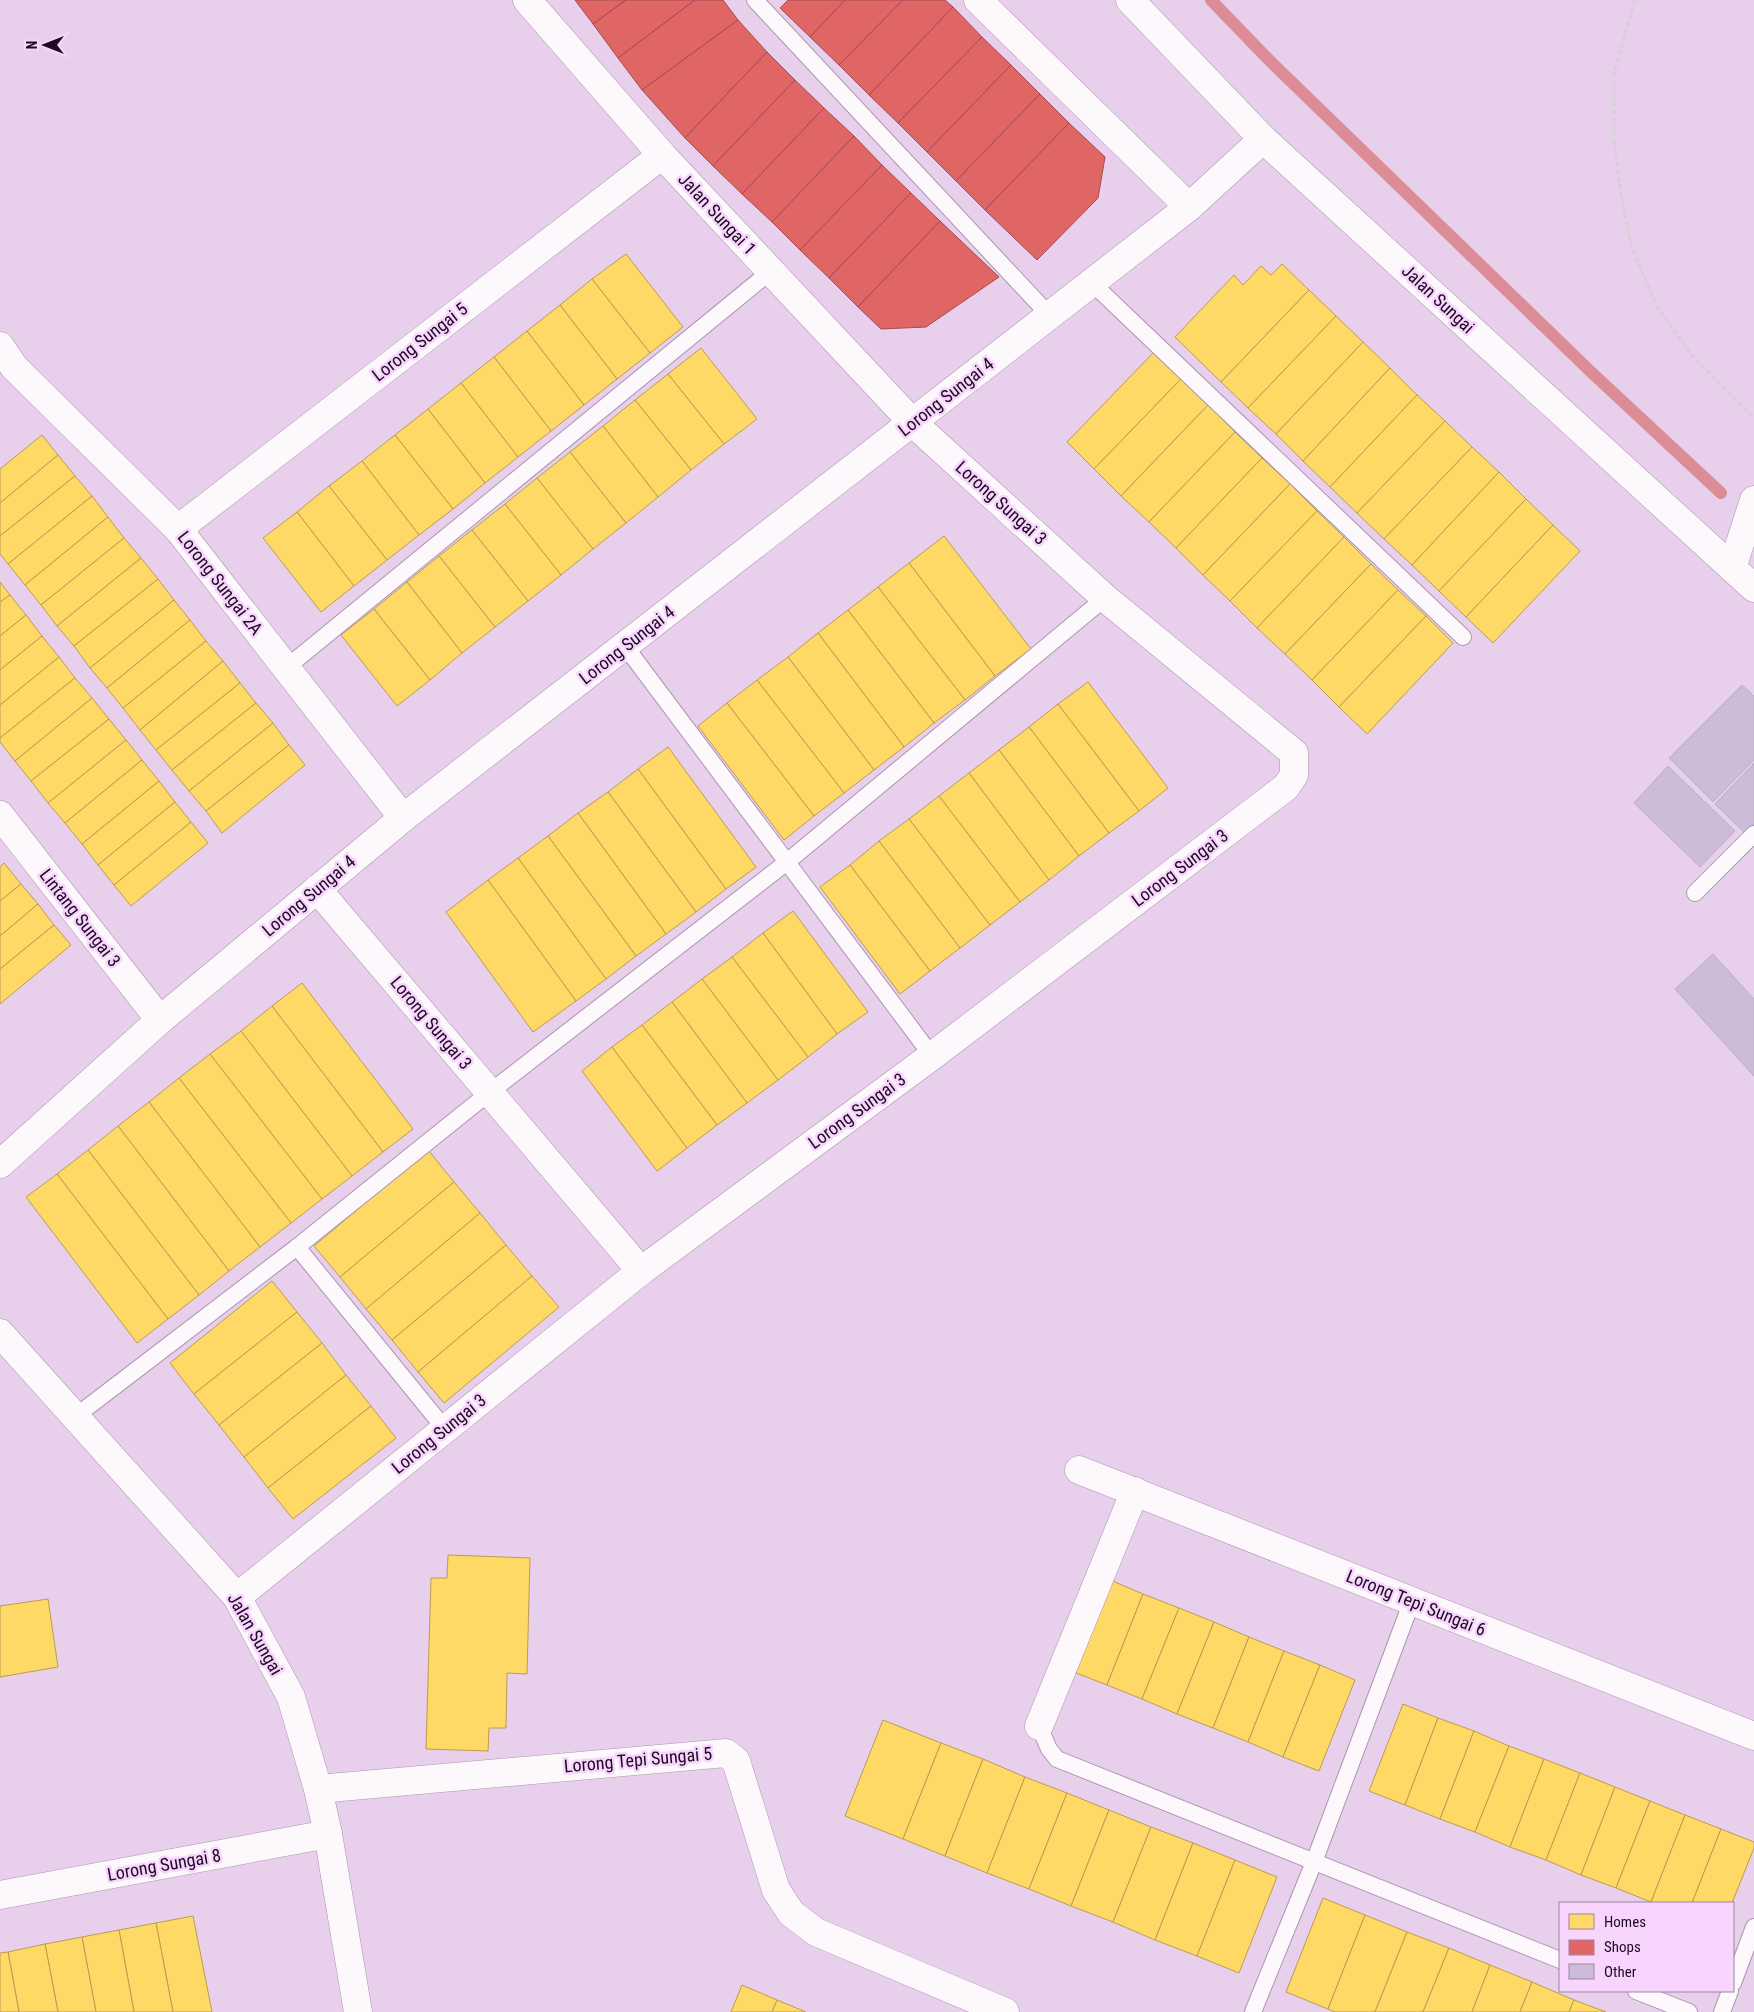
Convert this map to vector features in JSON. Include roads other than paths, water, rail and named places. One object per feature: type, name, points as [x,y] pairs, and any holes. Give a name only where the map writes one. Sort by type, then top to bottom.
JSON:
[{"type":"street","points":[[978,0],[1190,207]]},
{"type":"street","name":"Jalan Sungai","points":[[1130,0],[1263,139],[1754,588]]},
{"type":"street","name":"Jalan Sungai 1","points":[[532,2],[662,155],[913,423]]},
{"type":"street","name":"Lorong Sungai 4","points":[[0,1164],[160,1020],[403,818],[1190,207],[1263,139]]},
{"type":"street","name":"Lorong Sungai 5","points":[[178,529],[662,155]]},
{"type":"street","name":"Lorong Sungai 2A","points":[[5,364],[178,529],[403,818]]},
{"type":"street","name":"Lorong Sungai 3","points":[[237,1597],[641,1271],[932,1056],[1286,787],[1294,775],[1294,753],[1105,598],[913,423]]},
{"type":"street","points":[[1732,568],[1754,500]]},
{"type":"street","name":"Lintang Sungai 3","points":[[0,816],[160,1020]]},
{"type":"street","name":"Lorong Sungai 3","points":[[317,889],[641,1271]]},
{"type":"street","name":"Jalan Sungai","points":[[0,1333],[237,1597],[290,1697],[318,1790],[328,1834],[358,2012]]},
{"type":"street","name":"Lorong Tepi Sungai 6","points":[[1079,1470],[1754,1736]]},
{"type":"street","points":[[1039,1726],[1134,1491]]},
{"type":"street","name":"Lorong Tepi Sungai 5","points":[[318,1790],[726,1753],[736,1761],[776,1890],[790,1913],[816,1932],[1005,2012]]},
{"type":"street","name":"Lorong Sungai 8","points":[[0,1895],[328,1834]]},
{"type":"lane","points":[[755,0],[1050,316]]},
{"type":"lane","points":[[286,668],[771,270]]},
{"type":"lane","points":[[1092,283],[1463,637]]},
{"type":"lane","points":[[76,1416],[297,1246],[490,1092],[787,862],[1105,598]]},
{"type":"lane","points":[[625,646],[932,1056]]},
{"type":"lane","points":[[1695,893],[1754,834]]},
{"type":"lane","points":[[297,1246],[444,1429]]},
{"type":"lane","points":[[1253,2012],[1314,1862],[1412,1601]]},
{"type":"lane","points":[[1039,1726],[1049,1749],[1057,1759],[1559,1960]]},
{"type":"lane","points":[[1734,1980],[1754,1927]]},
{"type":"lane","points":[[1639,1992],[1689,2012]]},
{"type":"lane","points":[[1722,2012],[1730,1992]]},
{"type":"waterway","points":[[1211,0],[1271,62],[1590,371],[1721,493]]}]
